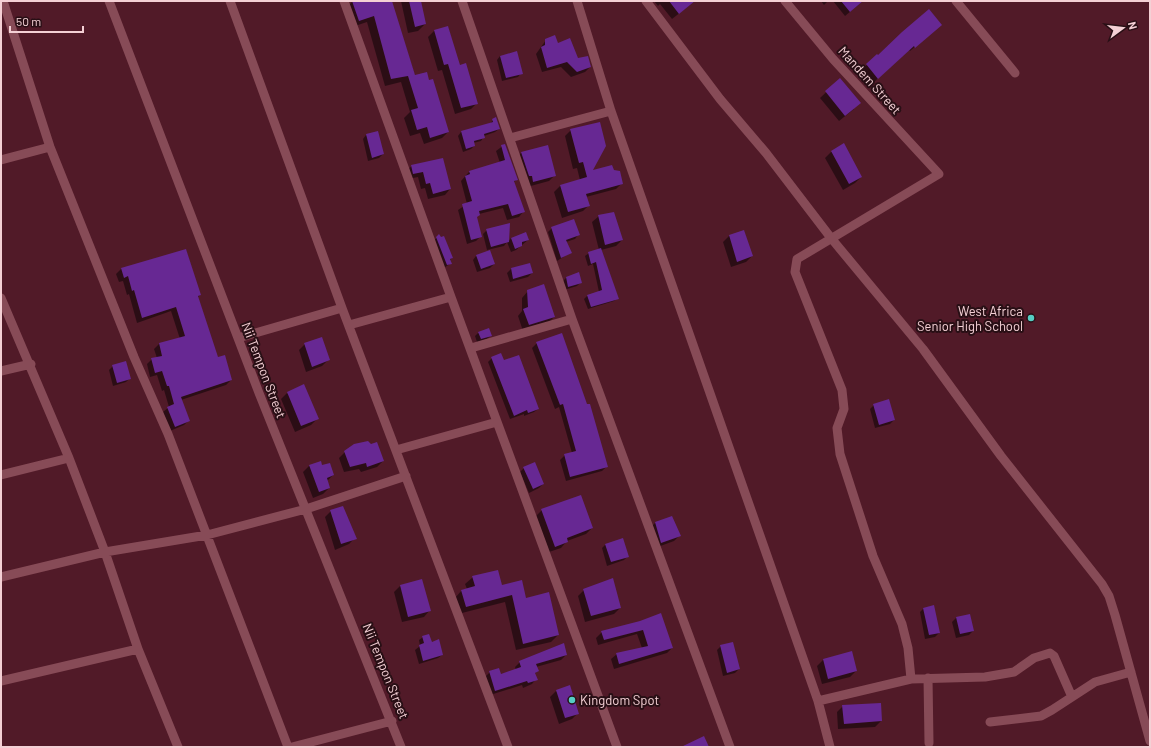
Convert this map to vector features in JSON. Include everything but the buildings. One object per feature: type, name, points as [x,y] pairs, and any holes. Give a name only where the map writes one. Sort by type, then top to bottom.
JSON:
[{"type":"street","points":[[3,1],[50,146],[134,356],[168,434],[288,747]]},
{"type":"street","name":"Nii Tempon Street","points":[[109,1],[238,338],[402,747]]},
{"type":"street","points":[[230,1],[342,308],[508,747]]},
{"type":"street","points":[[344,1],[451,297],[617,747]]},
{"type":"street","points":[[462,1],[572,319],[730,747]]},
{"type":"street","points":[[577,1],[611,111],[818,701],[830,747]]},
{"type":"street","points":[[646,1],[720,99],[766,153],[831,238],[924,349],[1001,456],[1102,584],[1111,602],[1150,741]]},
{"type":"street","name":"Mandem Street","points":[[785,1],[833,59],[939,174],[831,238]]},
{"type":"street","points":[[956,1],[1015,74]]},
{"type":"street","points":[[510,138],[611,111]]},
{"type":"street","points":[[1,160],[50,146]]},
{"type":"street","points":[[831,238],[797,259],[795,272],[842,390],[844,409],[836,428],[840,454],[873,556],[902,624],[908,648],[911,679]]},
{"type":"street","points":[[350,326],[451,297]]},
{"type":"street","points":[[1,298],[31,364],[106,552],[138,649],[175,747]]},
{"type":"street","points":[[238,338],[342,308]]},
{"type":"street","points":[[471,348],[572,319]]},
{"type":"street","points":[[1,371],[31,364]]},
{"type":"street","points":[[396,450],[497,422]]},
{"type":"street","points":[[1,475],[69,458]]},
{"type":"street","points":[[1,577],[106,552],[207,535],[306,509],[406,476]]},
{"type":"street","points":[[1,681],[138,649]]},
{"type":"street","points":[[818,701],[911,679],[985,676],[1014,672],[1034,658],[1050,653],[1054,656],[1072,697]]},
{"type":"street","points":[[990,722],[1041,716],[1095,682],[1131,672]]},
{"type":"street","points":[[928,678],[928,743]]},
{"type":"street","points":[[292,747],[392,721]]},
{"type":"place","name":"West Africa Senior High School","points":[[1031,318]]},
{"type":"place","name":"Kingdom Spot","points":[[572,700]]}]
